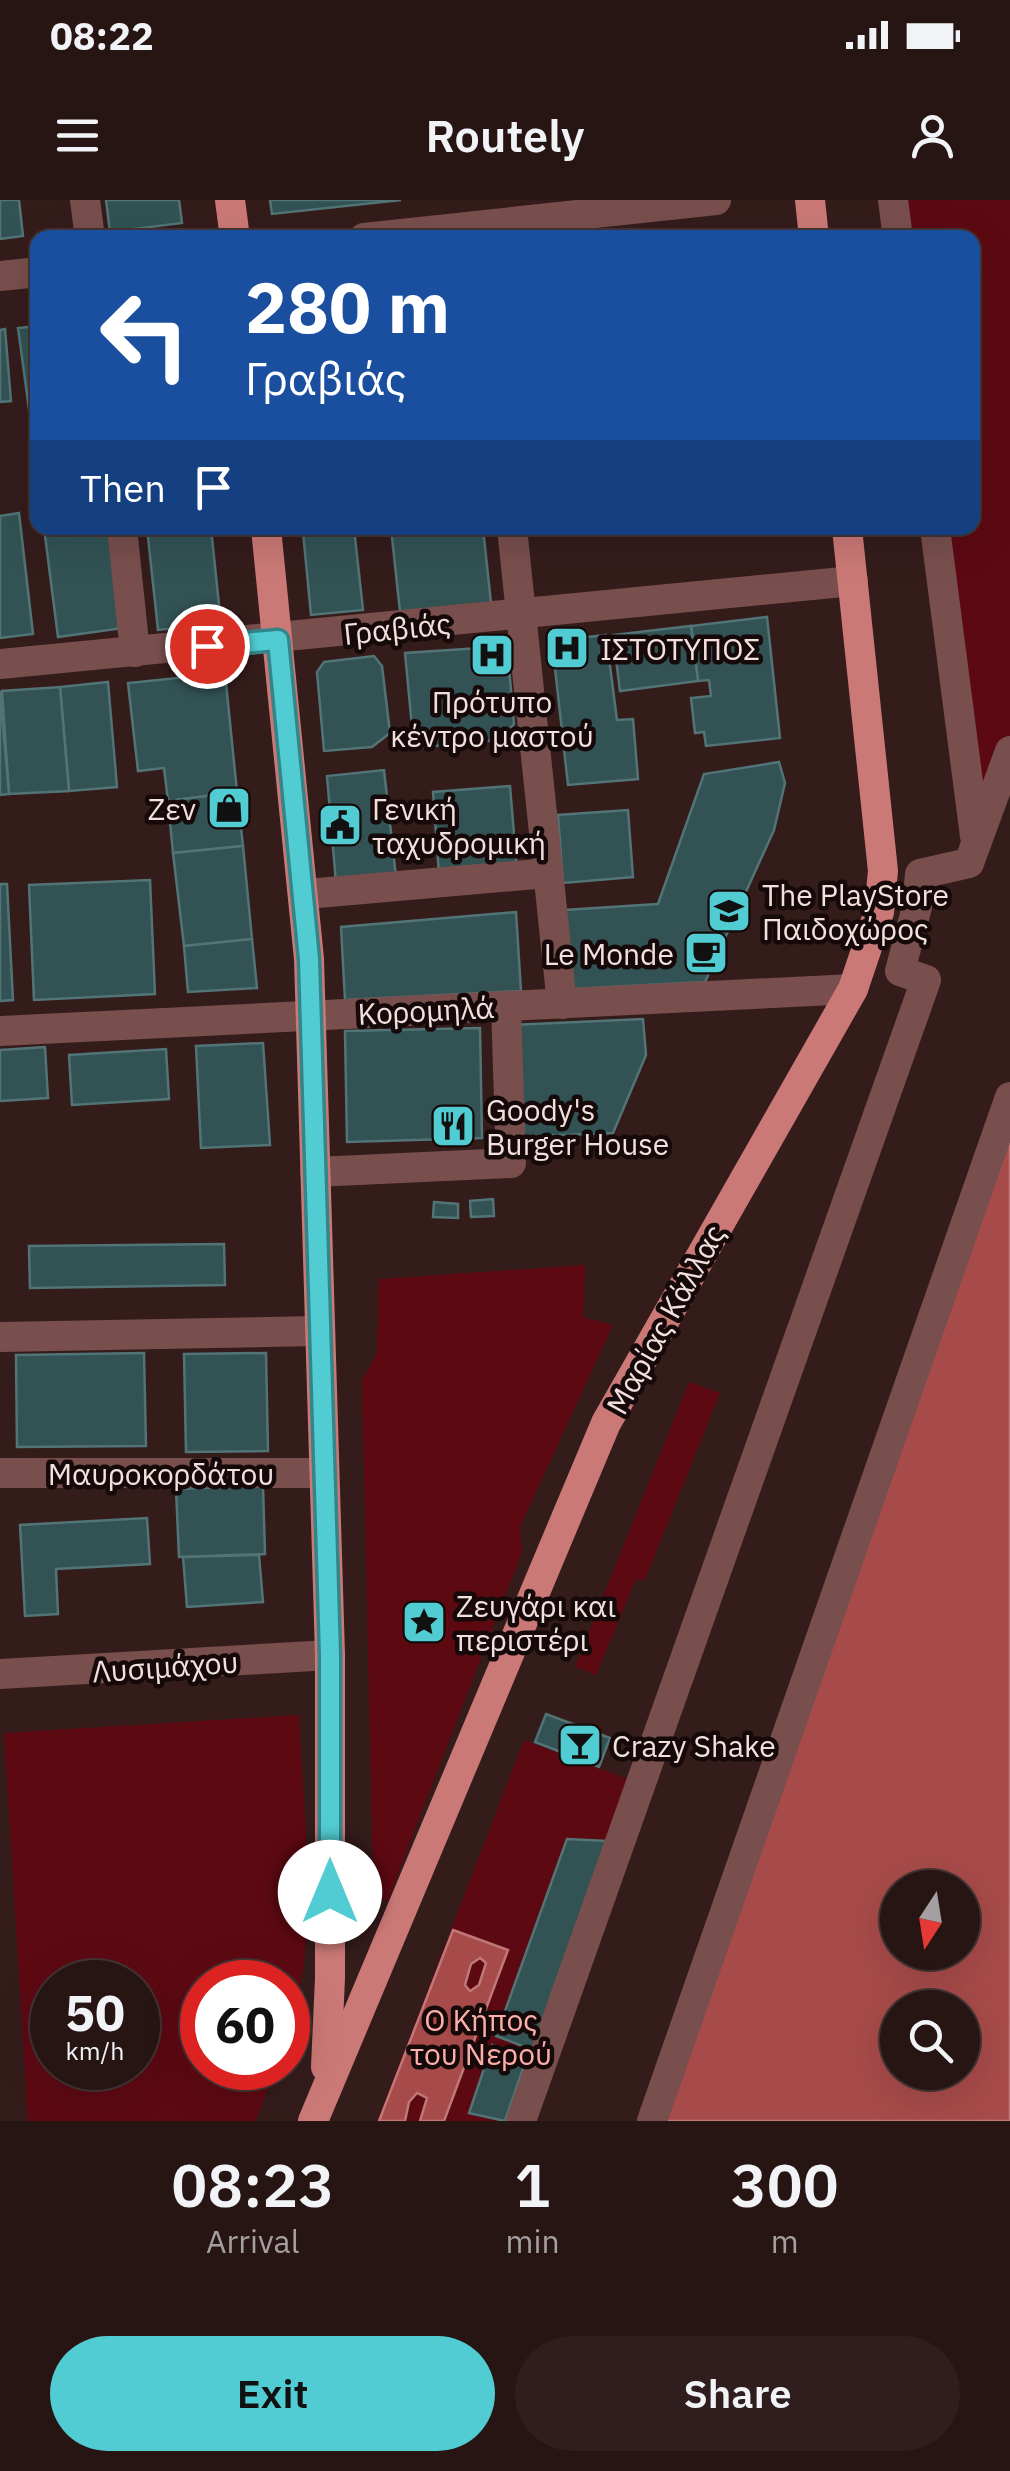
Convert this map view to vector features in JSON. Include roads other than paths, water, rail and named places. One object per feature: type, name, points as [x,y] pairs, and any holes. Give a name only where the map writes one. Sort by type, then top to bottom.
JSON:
[{"type":"main road","points":[[230,200],[234,230]]},
{"type":"main road","points":[[810,200],[813,230]]},
{"type":"main road","points":[[267,535],[306,894],[310,1015],[330,1655],[330,1978],[318,2108]]},
{"type":"main road","name":"Μαρίας Κάλλας","points":[[318,2108],[606,1423],[853,988],[879,912],[882,837],[848,535]]},
{"type":"street","points":[[86,200],[89,230]]},
{"type":"street","points":[[418,230],[716,200]]},
{"type":"street","points":[[893,200],[897,230]]},
{"type":"street","points":[[0,276],[30,273]]},
{"type":"street","points":[[123,535],[135,652]]},
{"type":"street","points":[[513,535],[562,1004]]},
{"type":"street","points":[[936,535],[976,844]]},
{"type":"street","name":"Γραβιάς","points":[[0,664],[278,640],[853,581]]},
{"type":"street","points":[[520,2121],[926,980],[900,971],[914,921],[920,874],[969,863],[1010,751]]},
{"type":"street","points":[[306,894],[548,873]]},
{"type":"street","points":[[879,912],[914,921]]},
{"type":"street","name":"Κορομηλά","points":[[0,1031],[853,988]]},
{"type":"street","points":[[315,1172],[511,1164],[506,1006]]},
{"type":"street","points":[[652,2121],[1010,1096]]},
{"type":"street","points":[[0,1337],[319,1331]]},
{"type":"street","name":"Μαυροκορδάτου","points":[[0,1473],[322,1473]]},
{"type":"street","name":"Λυσιμάχου","points":[[2,1676],[330,1655]]},
{"type":"place","name":"ΙΣΤΟΤΥΠΟΣ","points":[[567,648]]},
{"type":"place","name":"Πρότυπο κέντρο μαστού","points":[[492,655]]},
{"type":"place","name":"Ζεν","points":[[229,808]]},
{"type":"place","name":"Γενική ταχυδρομική","points":[[340,825]]},
{"type":"place","name":"The PlayStore Παιδοχώρος","points":[[729,911]]},
{"type":"place","name":"Le Monde","points":[[706,953]]},
{"type":"place","name":"Goody's Burger House","points":[[453,1126]]},
{"type":"place","name":"Ζευγάρι και περιστέρι","points":[[424,1622]]},
{"type":"place","name":"Crazy Shake","points":[[580,1745]]},
{"type":"park label","name":"Ο Κήπος του Νερού","points":[[481,2036]]}]
